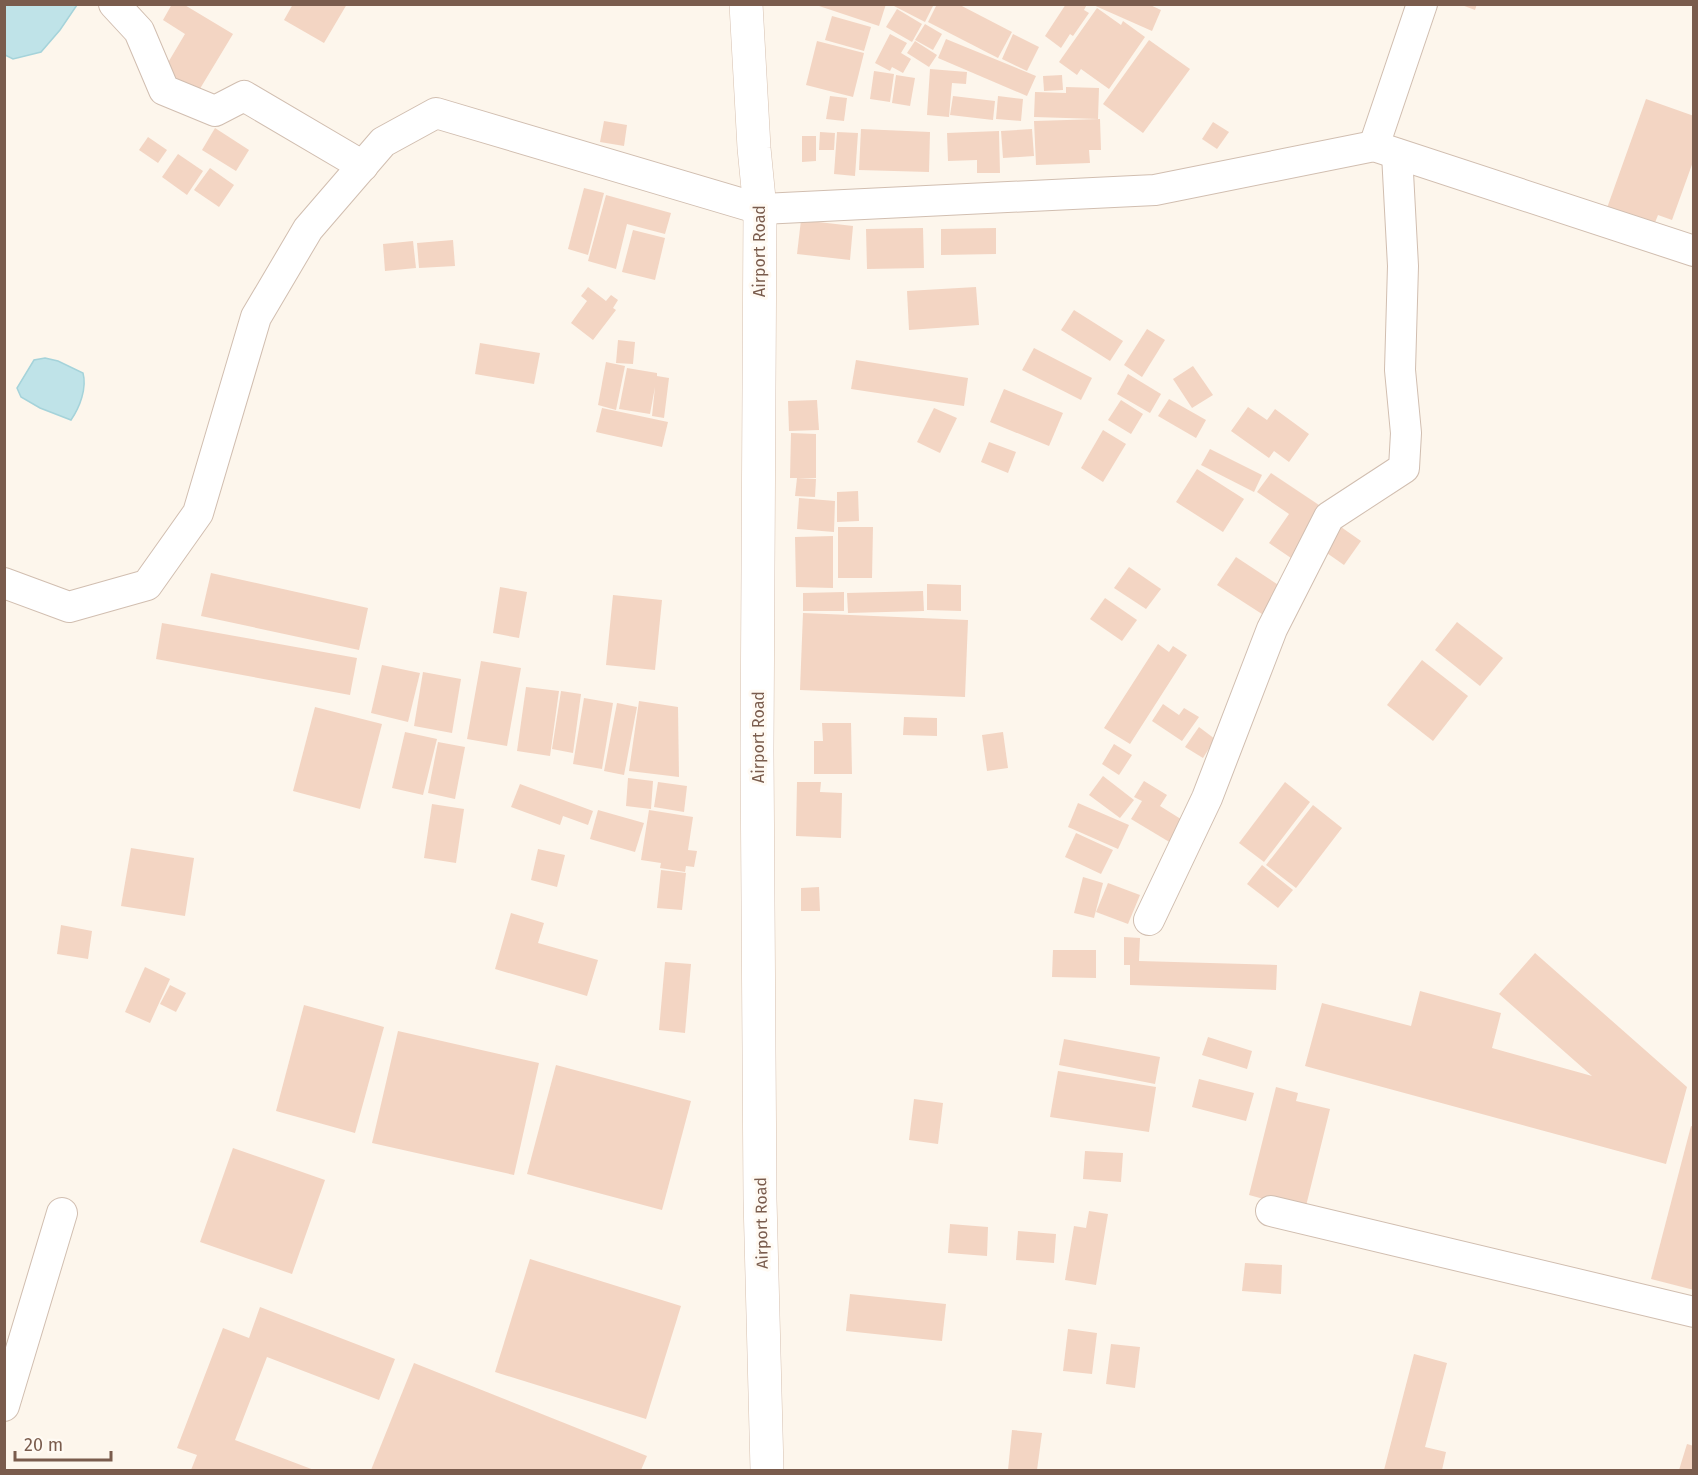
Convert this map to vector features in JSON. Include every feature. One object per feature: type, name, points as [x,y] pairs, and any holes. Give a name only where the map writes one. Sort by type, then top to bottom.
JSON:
[{"type":"main road","name":"Airport Road","points":[[746,4],[754,148],[760,208],[757,727],[759,1152],[767,1470]]},
{"type":"street","points":[[114,4],[139,31],[164,90],[215,111],[244,96],[363,166]]},
{"type":"street","points":[[1149,920],[1207,798],[1272,628],[1329,517],[1404,468],[1406,433],[1400,370],[1403,266],[1386,150],[1422,4]]},
{"type":"street","points":[[4,583],[69,607],[147,585],[198,513],[256,317],[308,229],[383,142],[436,112],[760,208],[1155,190],[1386,150],[1694,251]]},
{"type":"street","points":[[1271,1211],[1694,1312]]},
{"type":"street","points":[[4,1406],[62,1213]]},
{"type":"water","points":[[4,5],[77,5],[41,52],[13,59],[5,55]]},
{"type":"water","points":[[45,358],[58,361],[83,373],[82,397],[71,420],[40,408],[21,397],[17,388],[34,360]]},
{"type":"building","points":[[172,4],[183,4],[233,34],[198,92],[163,71],[185,34],[163,20]]},
{"type":"building","points":[[293,4],[347,4],[324,43],[284,20]]},
{"type":"building","points":[[813,4],[886,4],[879,26]]},
{"type":"building","points":[[895,4],[934,4],[925,22],[894,6]]},
{"type":"building","points":[[937,4],[958,4],[1012,32],[998,58],[928,22]]},
{"type":"building","points":[[1066,4],[1087,4],[1084,10],[1089,13],[1073,36],[1070,34],[1061,48],[1045,36]]},
{"type":"building","points":[[1091,4],[1148,4],[1161,10],[1152,31]]},
{"type":"building","points":[[1459,4],[1477,4],[1475,10]]},
{"type":"building","points":[[1097,8],[1121,25],[1123,21],[1145,37],[1109,89],[1081,69],[1077,75],[1059,62]]},
{"type":"building","points":[[897,9],[922,24],[912,42],[886,27]]},
{"type":"building","points":[[832,16],[871,27],[864,51],[825,40]]},
{"type":"building","points":[[925,24],[942,34],[933,50],[915,40]]},
{"type":"building","points":[[890,34],[907,43],[901,53],[911,59],[903,73],[892,67],[890,71],[875,63]]},
{"type":"building","points":[[1013,34],[1039,47],[1027,71],[1002,59]]},
{"type":"building","points":[[946,39],[1036,76],[1027,96],[938,58]]},
{"type":"building","points":[[1149,40],[1190,69],[1143,133],[1103,104]]},
{"type":"building","points":[[817,41],[864,53],[853,97],[806,85]]},
{"type":"building","points":[[915,41],[937,55],[929,67],[907,53]]},
{"type":"building","points":[[930,69],[967,72],[966,84],[952,83],[949,117],[927,115]]},
{"type":"building","points":[[874,71],[894,74],[890,102],[870,99]]},
{"type":"building","points":[[896,75],[915,78],[910,106],[892,103]]},
{"type":"building","points":[[1062,75],[1063,90],[1044,91],[1043,76]]},
{"type":"building","points":[[1066,87],[1099,88],[1098,119],[1034,117],[1035,92],[1066,93]]},
{"type":"building","points":[[830,96],[847,98],[844,121],[826,119]]},
{"type":"building","points":[[953,96],[995,101],[993,120],[950,115]]},
{"type":"building","points":[[998,96],[1023,99],[1021,121],[996,119]]},
{"type":"building","points":[[1646,99],[1694,116],[1694,159],[1672,220],[1658,215],[1654,225],[1607,208]]},
{"type":"building","points":[[1100,119],[1101,150],[1089,150],[1090,163],[1036,165],[1034,121]]},
{"type":"building","points":[[604,121],[627,125],[624,146],[600,142]]},
{"type":"building","points":[[1213,122],[1229,132],[1217,149],[1202,139]]},
{"type":"building","points":[[215,128],[249,150],[236,171],[202,150]]},
{"type":"building","points":[[861,129],[930,132],[929,172],[859,170]]},
{"type":"building","points":[[1032,129],[1034,156],[1003,158],[1001,131]]},
{"type":"building","points":[[999,131],[1000,173],[977,173],[977,160],[948,161],[947,133]]},
{"type":"building","points":[[820,132],[835,133],[834,150],[819,150]]},
{"type":"building","points":[[837,132],[858,133],[855,176],[834,174]]},
{"type":"building","points":[[802,136],[816,136],[816,161],[802,162]]},
{"type":"building","points":[[148,137],[167,150],[158,163],[139,150]]},
{"type":"building","points":[[178,154],[203,171],[187,195],[162,177]]},
{"type":"building","points":[[210,168],[234,185],[219,207],[194,190]]},
{"type":"building","points":[[584,188],[604,193],[588,255],[568,249]]},
{"type":"building","points":[[606,195],[671,213],[665,234],[627,224],[616,269],[588,261]]},
{"type":"building","points":[[801,220],[853,226],[850,260],[797,254]]},
{"type":"building","points":[[923,228],[924,268],[867,269],[866,229]]},
{"type":"building","points":[[996,228],[996,254],[941,255],[941,229]]},
{"type":"building","points":[[633,230],[665,238],[655,280],[622,272]]},
{"type":"building","points":[[453,240],[455,266],[419,268],[417,243]]},
{"type":"building","points":[[413,241],[416,268],[385,271],[383,244]]},
{"type":"building","points":[[588,287],[606,301],[611,295],[618,300],[613,308],[616,310],[593,340],[571,323],[587,301],[581,296]]},
{"type":"building","points":[[976,287],[979,325],[909,330],[907,291]]},
{"type":"building","points":[[1074,310],[1123,341],[1110,361],[1061,330]]},
{"type":"building","points":[[1147,329],[1165,340],[1142,377],[1124,365]]},
{"type":"building","points":[[618,340],[635,342],[633,364],[616,363]]},
{"type":"building","points":[[480,343],[540,353],[534,384],[475,374]]},
{"type":"building","points":[[1034,348],[1092,378],[1081,400],[1022,370]]},
{"type":"building","points":[[856,360],[968,378],[964,406],[851,389]]},
{"type":"building","points":[[606,362],[625,366],[616,410],[598,405]]},
{"type":"building","points":[[1193,366],[1213,395],[1192,408],[1173,379]]},
{"type":"building","points":[[627,368],[657,373],[657,376],[669,378],[664,418],[652,416],[655,387],[650,414],[619,409]]},
{"type":"building","points":[[1128,374],[1161,394],[1150,413],[1117,394]]},
{"type":"building","points":[[1004,389],[1063,413],[1049,446],[990,422]]},
{"type":"building","points":[[1169,399],[1206,420],[1196,438],[1158,416]]},
{"type":"building","points":[[817,400],[819,430],[789,431],[788,401]]},
{"type":"building","points":[[1121,400],[1143,414],[1131,434],[1108,420]]},
{"type":"building","points":[[1248,407],[1267,420],[1275,409],[1309,434],[1289,462],[1274,451],[1269,458],[1231,431]]},
{"type":"building","points":[[602,408],[668,422],[662,447],[596,432]]},
{"type":"building","points":[[934,408],[957,418],[940,453],[917,442]]},
{"type":"building","points":[[1103,430],[1126,444],[1103,482],[1081,468]]},
{"type":"building","points":[[791,433],[816,434],[816,478],[790,478]]},
{"type":"building","points":[[989,442],[1016,452],[1008,473],[981,462]]},
{"type":"building","points":[[1210,449],[1262,475],[1254,492],[1201,465]]},
{"type":"building","points":[[1197,469],[1244,499],[1223,532],[1176,502]]},
{"type":"building","points":[[1271,473],[1325,509],[1291,558],[1269,543],[1289,514],[1257,492]]},
{"type":"building","points":[[797,478],[816,479],[815,497],[795,496]]},
{"type":"building","points":[[858,491],[859,521],[837,522],[837,492]]},
{"type":"building","points":[[799,498],[835,501],[834,532],[797,529]]},
{"type":"building","points":[[838,527],[873,527],[872,578],[838,578]]},
{"type":"building","points":[[1341,527],[1361,541],[1344,565],[1324,551]]},
{"type":"building","points":[[833,536],[833,588],[796,587],[795,537]]},
{"type":"building","points":[[1236,557],[1283,588],[1265,616],[1217,585]]},
{"type":"building","points":[[1129,567],[1161,589],[1146,609],[1114,588]]},
{"type":"building","points":[[211,573],[368,608],[359,650],[201,616]]},
{"type":"building","points":[[927,584],[961,585],[961,611],[927,610]]},
{"type":"building","points":[[500,587],[527,592],[519,638],[493,633]]},
{"type":"building","points":[[923,591],[924,611],[848,613],[847,593]]},
{"type":"building","points":[[844,592],[844,611],[803,611],[803,593]]},
{"type":"building","points":[[613,595],[662,600],[655,670],[606,665]]},
{"type":"building","points":[[1105,598],[1137,620],[1122,641],[1090,619]]},
{"type":"building","points":[[803,613],[968,620],[965,697],[800,690]]},
{"type":"building","points":[[1457,622],[1503,658],[1480,686],[1435,650]]},
{"type":"building","points":[[162,623],[357,658],[350,695],[156,659]]},
{"type":"building","points":[[1158,644],[1169,652],[1173,646],[1187,655],[1130,744],[1104,728]]},
{"type":"building","points":[[1422,660],[1468,696],[1433,741],[1387,705]]},
{"type":"building","points":[[481,661],[521,668],[507,746],[467,739]]},
{"type":"building","points":[[382,665],[420,673],[408,722],[371,713]]},
{"type":"building","points":[[423,672],[461,679],[452,733],[414,726]]},
{"type":"building","points":[[526,687],[559,691],[550,756],[517,751]]},
{"type":"building","points":[[561,691],[581,694],[573,753],[552,749]]},
{"type":"building","points":[[584,698],[613,703],[602,769],[573,764]]},
{"type":"building","points":[[639,701],[678,707],[679,777],[629,771]]},
{"type":"building","points":[[617,703],[637,707],[624,775],[604,771]]},
{"type":"building","points":[[1163,704],[1179,715],[1184,708],[1199,717],[1182,741],[1152,721]]},
{"type":"building","points":[[315,707],[382,724],[360,809],[293,791]]},
{"type":"building","points":[[904,717],[937,718],[937,736],[903,735]]},
{"type":"building","points":[[822,723],[851,723],[852,774],[814,774],[814,741],[823,741]]},
{"type":"building","points":[[1199,727],[1215,739],[1203,758],[1185,747]]},
{"type":"building","points":[[405,732],[437,739],[423,795],[392,788]]},
{"type":"building","points":[[1003,732],[1008,768],[987,771],[982,735]]},
{"type":"building","points":[[438,742],[465,747],[455,799],[428,793]]},
{"type":"building","points":[[1114,744],[1132,755],[1119,775],[1102,764]]},
{"type":"building","points":[[1103,776],[1134,800],[1120,818],[1089,795]]},
{"type":"building","points":[[628,778],[653,781],[651,809],[626,806]]},
{"type":"building","points":[[1144,781],[1167,795],[1160,806],[1184,821],[1171,843],[1131,819],[1142,801],[1134,797]]},
{"type":"building","points":[[658,782],[687,786],[684,812],[654,807]]},
{"type":"building","points":[[797,782],[821,782],[820,792],[842,793],[841,838],[796,836]]},
{"type":"building","points":[[1285,782],[1310,802],[1264,862],[1239,843]]},
{"type":"building","points":[[520,784],[593,811],[588,825],[563,816],[560,825],[511,807]]},
{"type":"building","points":[[1078,803],[1129,825],[1118,849],[1068,827]]},
{"type":"building","points":[[432,804],[464,809],[456,863],[424,858]]},
{"type":"building","points":[[1313,805],[1342,828],[1296,888],[1266,865]]},
{"type":"building","points":[[598,810],[644,823],[635,852],[590,839]]},
{"type":"building","points":[[649,810],[693,817],[688,850],[697,851],[694,867],[686,866],[685,872],[660,868],[661,863],[641,860]]},
{"type":"building","points":[[1076,833],[1113,850],[1101,874],[1065,857]]},
{"type":"building","points":[[131,848],[194,858],[185,916],[121,906]]},
{"type":"building","points":[[538,849],[565,855],[557,887],[531,880]]},
{"type":"building","points":[[1262,865],[1293,890],[1278,908],[1247,884]]},
{"type":"building","points":[[661,870],[686,873],[682,910],[657,908]]},
{"type":"building","points":[[1083,877],[1103,883],[1094,918],[1074,913]]},
{"type":"building","points":[[1108,883],[1140,895],[1128,924],[1096,912]]},
{"type":"building","points":[[819,887],[820,911],[801,911],[801,888]]},
{"type":"building","points":[[511,913],[544,923],[538,943],[598,960],[587,996],[495,969]]},
{"type":"building","points":[[61,925],[92,931],[88,959],[57,954]]},
{"type":"building","points":[[1124,937],[1140,938],[1139,961],[1277,965],[1276,990],[1130,985],[1130,965],[1124,965]]},
{"type":"building","points":[[1053,950],[1096,950],[1096,978],[1052,977]]},
{"type":"building","points":[[1535,953],[1687,1087],[1666,1164],[1305,1066],[1322,1003],[1411,1026],[1420,991],[1501,1013],[1492,1048],[1592,1076],[1499,994]]},
{"type":"building","points":[[665,962],[691,964],[685,1033],[659,1030]]},
{"type":"building","points":[[145,967],[170,979],[150,1023],[125,1012]]},
{"type":"building","points":[[170,985],[186,993],[176,1012],[160,1004]]},
{"type":"building","points":[[304,1005],[384,1027],[355,1133],[276,1111]]},
{"type":"building","points":[[398,1031],[539,1063],[514,1175],[372,1143]]},
{"type":"building","points":[[1208,1037],[1252,1051],[1247,1069],[1202,1055]]},
{"type":"building","points":[[1064,1039],[1160,1057],[1155,1084],[1059,1065]]},
{"type":"building","points":[[556,1065],[691,1101],[662,1210],[527,1174]]},
{"type":"building","points":[[1058,1071],[1156,1087],[1149,1132],[1050,1117]]},
{"type":"building","points":[[1199,1079],[1254,1093],[1246,1121],[1192,1107]]},
{"type":"building","points":[[1276,1087],[1298,1093],[1296,1101],[1330,1109],[1305,1210],[1249,1195]]},
{"type":"building","points":[[914,1099],[943,1103],[938,1144],[909,1140]]},
{"type":"building","points":[[1691,1126],[1694,1127],[1694,1290],[1651,1279]]},
{"type":"building","points":[[233,1148],[325,1180],[292,1274],[200,1242]]},
{"type":"building","points":[[1085,1151],[1123,1153],[1121,1182],[1083,1179]]},
{"type":"building","points":[[1089,1211],[1108,1214],[1096,1285],[1065,1280],[1074,1226],[1086,1228]]},
{"type":"building","points":[[950,1224],[988,1227],[987,1256],[948,1253]]},
{"type":"building","points":[[1018,1231],[1056,1234],[1054,1263],[1016,1260]]},
{"type":"building","points":[[530,1259],[681,1306],[646,1419],[495,1372]]},
{"type":"building","points":[[1245,1263],[1282,1265],[1281,1294],[1242,1291]]},
{"type":"building","points":[[850,1294],[946,1304],[942,1341],[846,1331]]},
{"type":"building","points":[[260,1307],[395,1359],[379,1400],[267,1357],[235,1440],[314,1470],[191,1470],[197,1455],[177,1448],[223,1328],[249,1338]]},
{"type":"building","points":[[1068,1329],[1097,1333],[1092,1374],[1063,1371]]},
{"type":"building","points":[[1111,1344],[1140,1347],[1135,1388],[1106,1384]]},
{"type":"building","points":[[1414,1354],[1447,1363],[1425,1447],[1446,1452],[1442,1470],[1384,1470]]},
{"type":"building","points":[[414,1363],[647,1456],[641,1470],[371,1470]]},
{"type":"building","points":[[1012,1430],[1042,1433],[1037,1470],[1008,1470]]},
{"type":"building","points":[[1687,1444],[1694,1446],[1694,1470],[1679,1470]]}]
